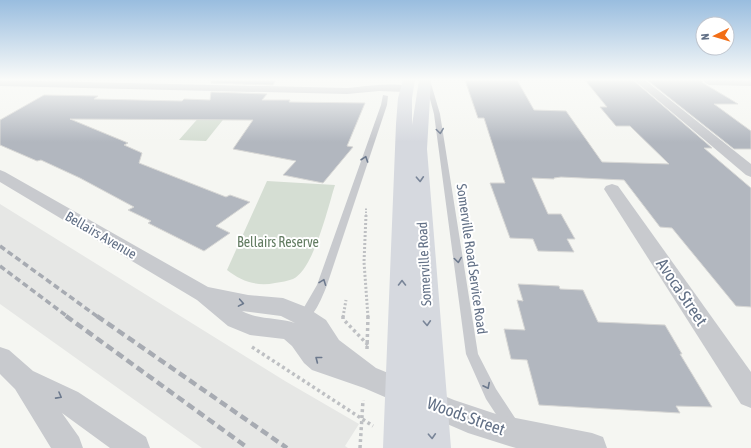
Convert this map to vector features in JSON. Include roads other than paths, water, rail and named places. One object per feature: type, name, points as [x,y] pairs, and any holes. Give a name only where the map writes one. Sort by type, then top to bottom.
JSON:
[{"type":"main road","name":"Somerville Road","points":[[419,101],[416,367],[433,448]]},
{"type":"main road","name":"Somerville Road","points":[[389,438],[416,367]]},
{"type":"street","points":[[664,101],[751,172]]},
{"type":"street","name":"Bellairs Avenue","points":[[0,175],[203,294],[233,319],[250,325],[279,328],[299,324]]},
{"type":"street","name":"Avoca Street","points":[[612,189],[751,395]]},
{"type":"street","name":"Woods Street","points":[[299,324],[302,339],[320,362],[366,376],[482,424],[517,433],[592,448]]},
{"type":"street","points":[[0,358],[24,380],[68,448]]},
{"type":"street","points":[[24,380],[68,401],[135,448]]},
{"type":"lane","points":[[299,324],[313,304],[322,285],[384,101]]},
{"type":"lane","name":"Somerville Road Service Road","points":[[421,101],[472,354],[491,394],[517,433]]},
{"type":"railway","points":[[0,246],[98,317]]},
{"type":"railway","points":[[0,266],[68,317]]},
{"type":"railway","points":[[66,316],[248,448]]},
{"type":"railway","points":[[97,316],[287,448]]},
{"type":"park label","name":"Bellairs Reserve","points":[[278,242]]}]
